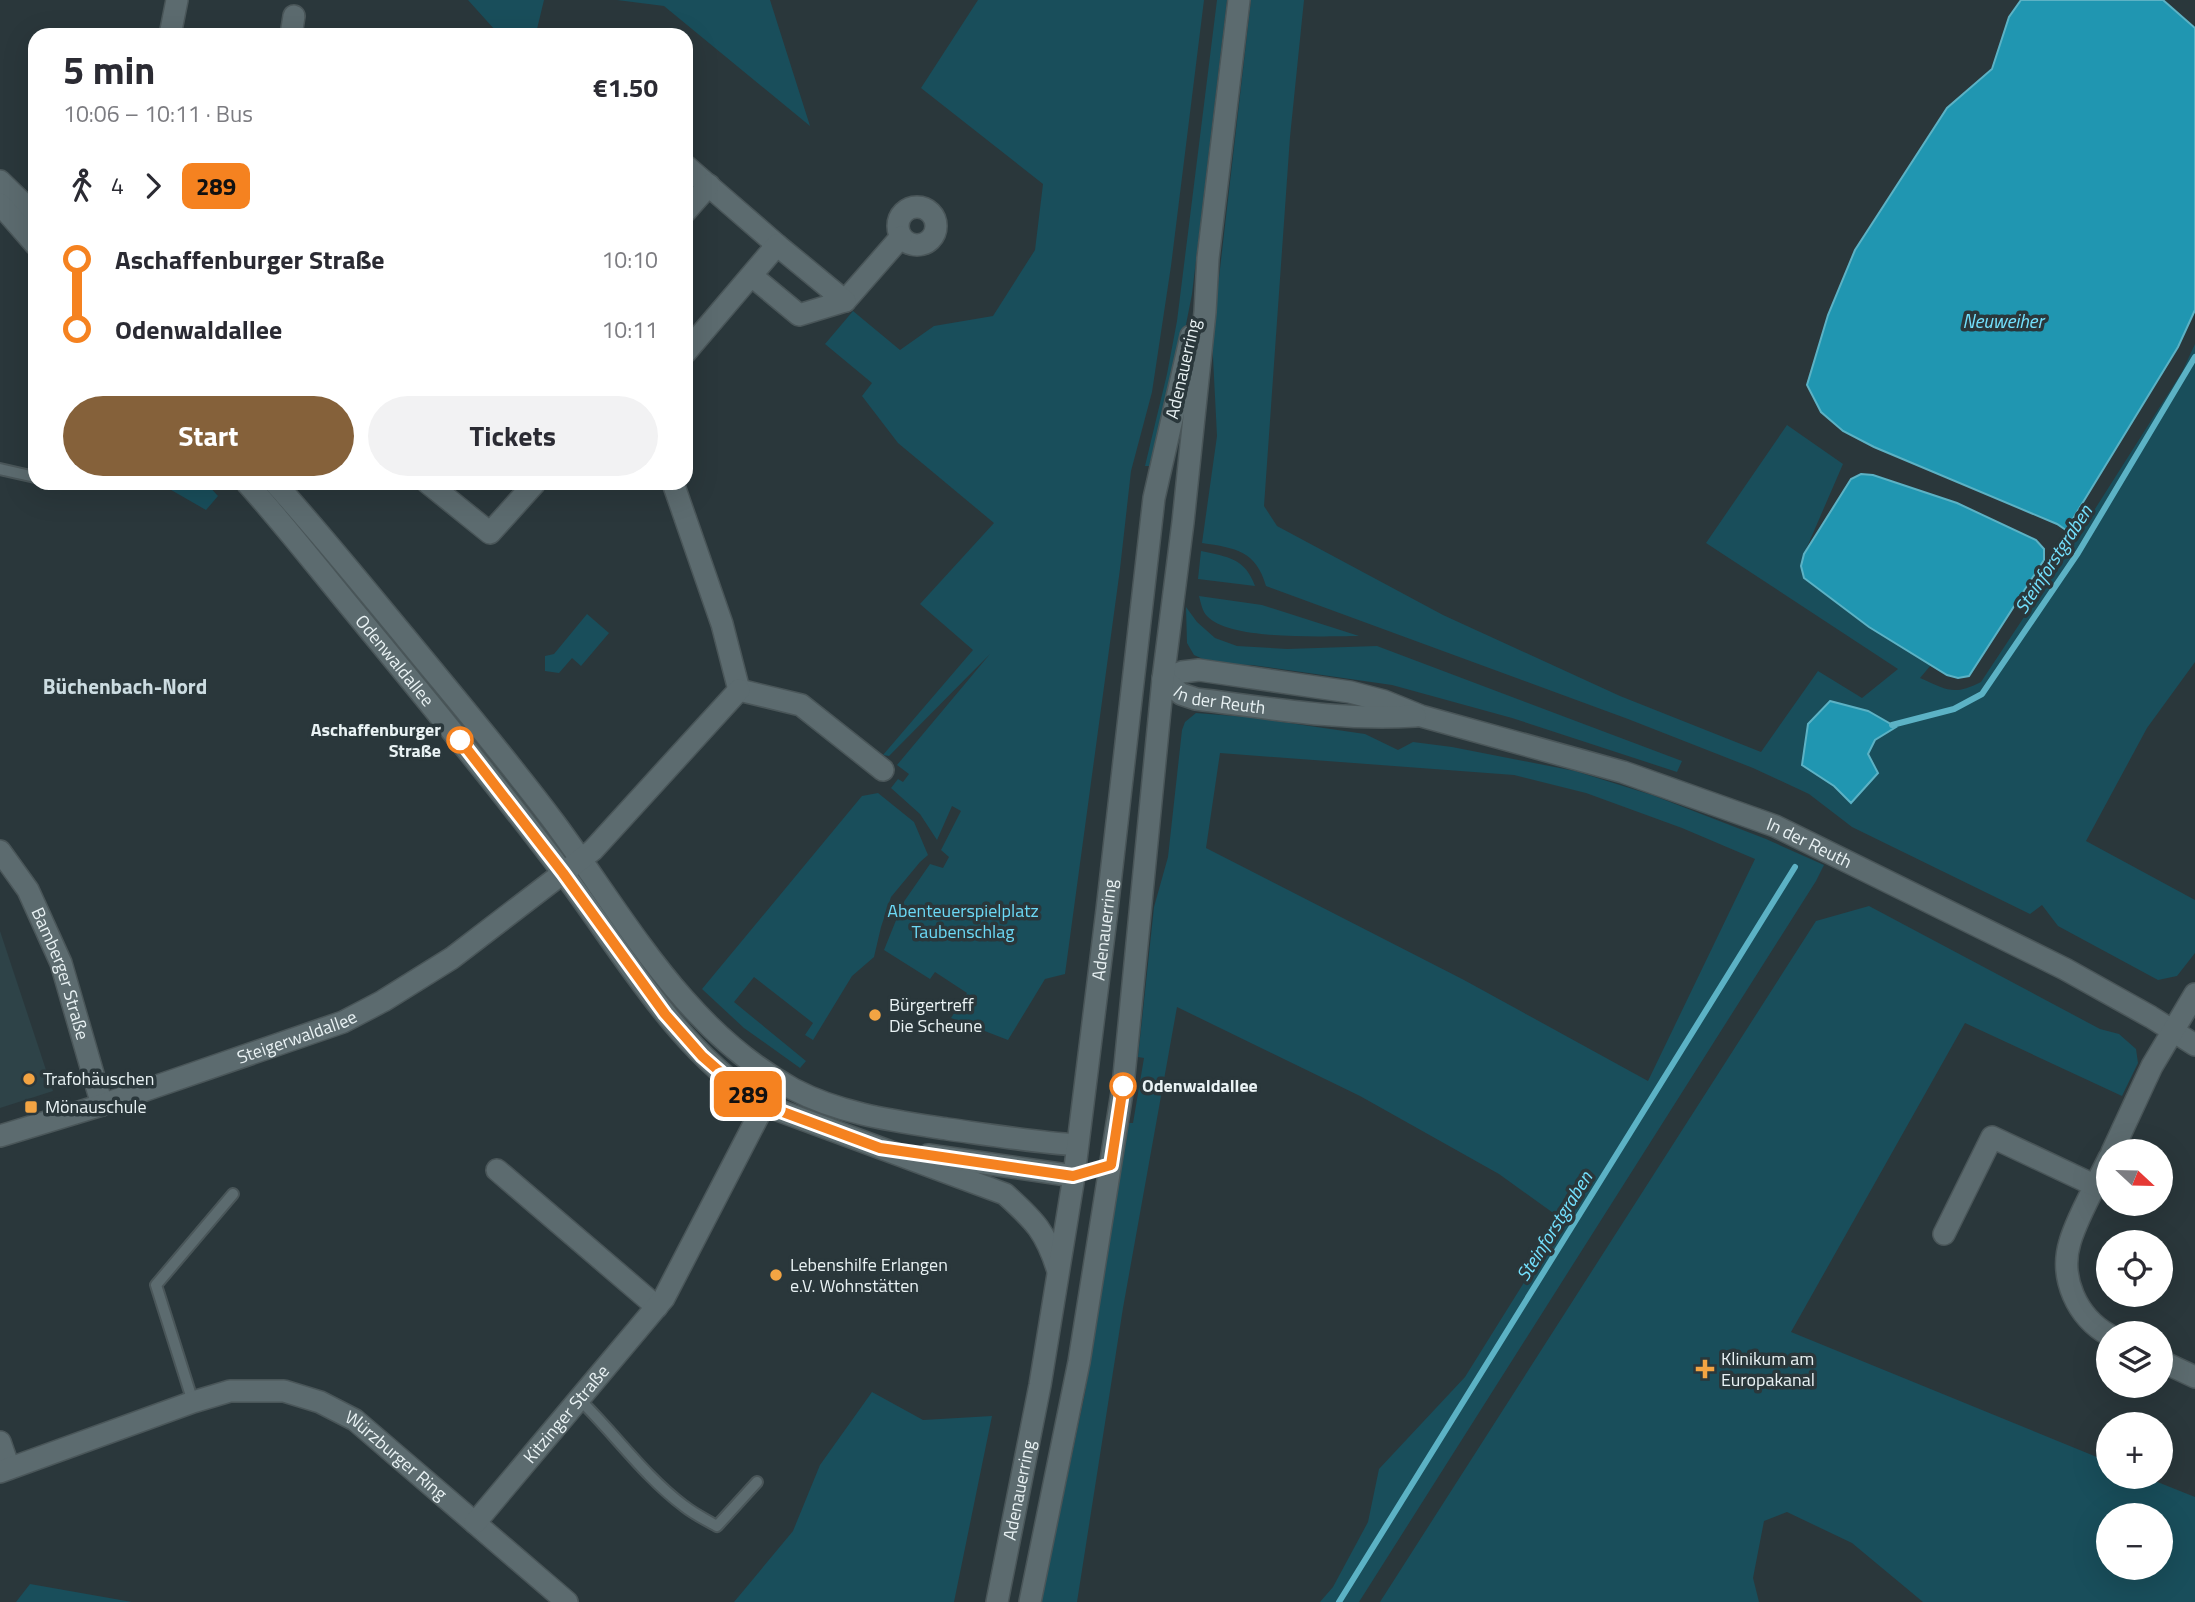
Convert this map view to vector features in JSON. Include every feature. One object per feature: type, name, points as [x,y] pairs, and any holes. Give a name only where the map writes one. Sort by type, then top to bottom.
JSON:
[{"type":"street","points":[[171,28],[177,0]]},
{"type":"street","name":"Adenauerring","points":[[1030,1602],[1079,1362],[1111,1165],[1130,1024],[1163,679],[1183,522],[1205,312],[1208,258],[1239,0]]},
{"type":"street","points":[[693,172],[845,301]]},
{"type":"street","points":[[0,181],[28,208]]},
{"type":"street","points":[[693,203],[709,186]]},
{"type":"street","points":[[0,204],[28,237]]},
{"type":"street","points":[[752,276],[799,315],[845,301],[901,237]]},
{"type":"street","points":[[693,344],[777,245]]},
{"type":"street","name":"Adenauerring","points":[[997,1602],[1040,1385],[1073,1176],[1107,910],[1154,498],[1208,258]]},
{"type":"street","name":"Odenwaldallee","points":[[253,490],[471,752],[665,1014],[702,1056],[742,1091],[764,1105],[1005,1194],[1033,1218],[1050,1245],[1058,1271]]},
{"type":"street","name":"Odenwaldallee","points":[[281,490],[472,717],[554,822],[620,917],[685,1001],[710,1029],[749,1062],[796,1090],[855,1112],[1043,1143],[1077,1145]]},
{"type":"street","points":[[440,490],[490,533],[529,490]]},
{"type":"street","points":[[675,490],[722,624],[738,690]]},
{"type":"street","name":"In der Reuth","points":[[1163,679],[1182,671],[1213,672],[1350,692],[1384,701],[1421,716],[1623,772],[1774,826],[2065,969],[2195,1045]]},
{"type":"street","points":[[1132,674],[1163,679]]},
{"type":"street","points":[[563,873],[593,850],[738,690]]},
{"type":"street","points":[[738,690],[801,705],[883,770]]},
{"type":"street","name":"Bamberger Straße","points":[[0,851],[28,890],[61,963],[102,1105]]},
{"type":"street","name":"Steigerwaldallee","points":[[0,1136],[102,1105],[343,1022],[383,1001],[452,958],[563,873]]},
{"type":"street","points":[[2118,1139],[2152,1066],[2195,994]]},
{"type":"street","name":"Kitzinger Straße","points":[[475,1523],[664,1298],[764,1105]]},
{"type":"street","points":[[1944,1234],[1992,1137],[2096,1186],[2069,1243],[2067,1268],[2070,1290],[2077,1306],[2096,1323]]},
{"type":"street","points":[[1077,1145],[1111,1165]]},
{"type":"street","name":"Odenwaldallee","points":[[880,1148],[1073,1176]]},
{"type":"street","points":[[1073,1176],[1111,1165]]},
{"type":"street","points":[[497,1170],[657,1307]]},
{"type":"street","points":[[2173,1364],[2193,1370]]},
{"type":"street","name":"Würzburger Ring","points":[[5,1470],[230,1391],[284,1391],[320,1402],[355,1420],[567,1602]]},
{"type":"street","points":[[0,1442],[5,1470]]},
{"type":"lane","points":[[0,470],[28,476]]},
{"type":"lane","points":[[193,1402],[156,1285],[233,1194]]},
{"type":"lane","points":[[579,1399],[626,1451],[684,1506],[717,1526],[757,1482]]},
{"type":"shaded area","points":[[0,931],[53,1091],[0,1108]]},
{"type":"green space","points":[[468,0],[544,0],[537,28],[493,28]]},
{"type":"green space","points":[[617,0],[770,0],[810,126],[693,28],[664,6]]},
{"type":"green space","name":"Abenteuerspielplatz Taubenschlag","points":[[978,0],[1204,0],[1171,266],[1152,392],[1131,471],[1065,974],[1045,979],[1008,1040],[951,1018],[967,993],[935,972],[930,979],[884,950],[903,903],[930,864],[943,868],[949,857],[941,850],[961,811],[952,806],[937,840],[920,814],[891,788],[898,779],[903,782],[909,774],[897,765],[990,654],[889,756],[883,755],[973,650],[920,604],[994,523],[898,443],[862,396],[872,383],[825,344],[853,311],[900,350],[934,326],[993,316],[1035,250],[1043,184],[921,88]]},
{"type":"green space","points":[[1217,0],[1227,0],[1192,294],[1180,355],[1149,466],[1145,466],[1177,321]]},
{"type":"green space","points":[[1251,0],[1304,0],[1290,137],[1264,506],[1277,526],[1443,615],[1620,696],[1761,752],[1818,671],[1862,698],[1898,669],[1706,543],[1787,425],[1843,464],[1804,554],[1869,627],[1931,665],[1920,678],[1950,690],[1964,689],[1981,682],[2182,372],[2195,344],[2195,662],[2147,728],[2086,841],[2195,900],[2195,953],[2177,976],[2158,980],[2058,926],[2042,905],[2030,914],[1852,827],[1809,794],[1753,768],[1628,719],[1266,586],[1257,565],[1243,553],[1202,543],[1217,436],[1212,338]],"holes":[[[1895,728],[1875,740],[1868,754],[1834,786],[1802,765]]]},
{"type":"green space","points":[[171,490],[212,490],[218,496],[206,510]]},
{"type":"green space","points":[[1201,551],[1227,557],[1241,564],[1255,586],[1198,579]]},
{"type":"green space","points":[[1199,596],[1262,605],[1359,636],[1279,635],[1235,630],[1218,624],[1207,616]]},
{"type":"green space","points":[[1186,607],[1197,622],[1215,638],[1237,646],[1287,649],[1377,646],[1682,761],[1677,772],[1512,718],[1392,685],[1252,665],[1214,664],[1194,655],[1187,643]]},
{"type":"green space","points":[[587,614],[609,633],[581,666],[572,658],[559,673],[545,671],[545,656],[554,654]]},
{"type":"green space","points":[[1196,713],[1247,717],[1365,734],[1398,750],[1413,742],[1575,771],[1652,795],[1766,839],[1824,865],[1359,1602],[1320,1602],[1333,1587],[1368,1522],[1379,1469],[1465,1377],[1563,1220],[1499,1174],[1360,1096],[1177,1007],[1123,1308],[1077,1602],[1041,1602],[1085,1393],[1127,1123],[1133,1123],[1144,1058],[1138,1057],[1154,907],[1168,857],[1185,722]],"holes":[[[1220,753],[1514,775],[1586,793],[1682,828],[1755,859],[1648,1081],[1464,980],[1206,848]]]},
{"type":"green space","points":[[878,793],[914,822],[928,855],[891,897],[874,957],[852,976],[813,1040],[805,1035],[813,1023],[754,977],[734,1002],[806,1061],[800,1068],[744,1028],[702,989],[862,796]]},
{"type":"green space","points":[[1869,906],[2100,1029],[2119,1034],[2136,1049],[2138,1063],[2122,1096],[1965,1023],[1791,1332],[2096,1457],[2096,1489],[2173,1488],[2195,1497],[2195,1602],[1923,1602],[1852,1543],[1787,1512],[1764,1521],[1753,1578],[1759,1602],[1380,1602],[1816,921]]},
{"type":"green space","points":[[872,1392],[923,1420],[992,1416],[954,1602],[734,1602],[793,1531],[820,1465]]},
{"type":"green space","points":[[30,1584],[132,1602],[16,1602]]},
{"type":"water","name":"Neuweiher","points":[[2021,0],[2163,0],[2195,28],[2195,310],[2178,347],[2066,530],[1843,431],[1821,412],[1807,385],[1828,315],[1855,250],[1947,108],[1992,69],[2009,17]]},
{"type":"water","points":[[1861,474],[1873,475],[1957,503],[2036,540],[2044,549],[2044,560],[1969,676],[1958,678],[1947,675],[1869,627],[1804,578],[1801,566],[1804,554],[1851,479]]},
{"type":"water","points":[[1830,701],[1868,711],[1896,727],[1875,740],[1868,754],[1878,773],[1851,803],[1834,786],[1802,765],[1808,724]]},
{"type":"waterway","name":"Steinforstgraben","points":[[1892,725],[1954,709],[1982,694],[2078,553],[2195,357]]},
{"type":"waterway","name":"Steinforstgraben","points":[[1339,1602],[1795,867]]},
{"type":"bus line","name":"289","points":[[460,740],[563,873],[665,1014],[702,1056],[742,1091],[764,1105],[880,1148],[1073,1176],[1111,1165],[1123,1086]]},
{"type":"place","name":"Aschaffenburger Straße","points":[[460,740]]},
{"type":"place","name":"Bürgertreff Die Scheune","points":[[875,1015]]},
{"type":"place","name":"Trafohäuschen","points":[[29,1079]]},
{"type":"place","name":"Odenwaldallee","points":[[1123,1086]]},
{"type":"place","name":"Mönauschule","points":[[31,1107]]},
{"type":"place","name":"Lebenshilfe Erlangen e.V. Wohnstätten","points":[[776,1275]]},
{"type":"place","name":"Klinikum am Europakanal","points":[[1705,1369]]},
{"type":"district","name":"Büchenbach-Nord","points":[[125,687]]}]
